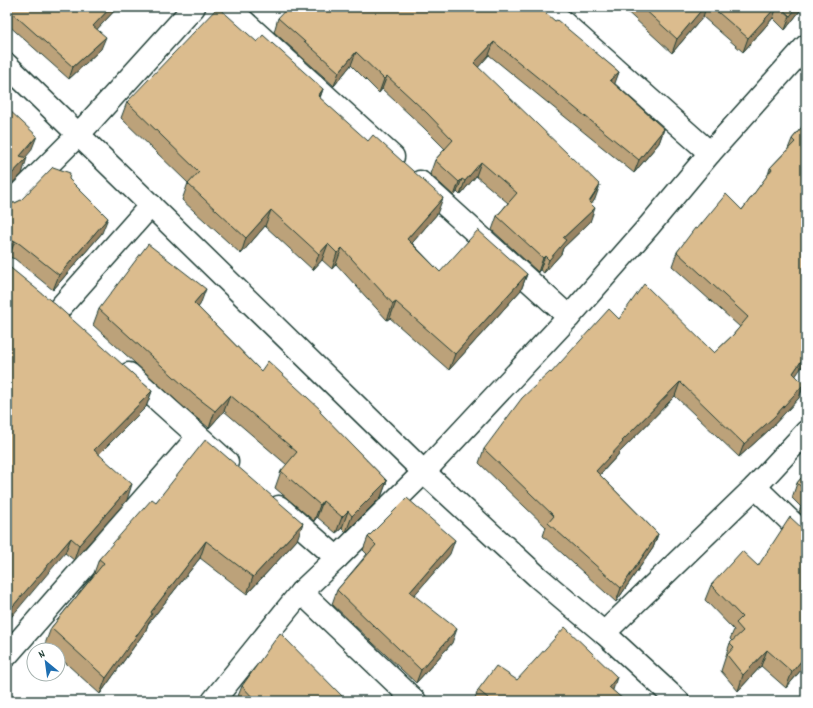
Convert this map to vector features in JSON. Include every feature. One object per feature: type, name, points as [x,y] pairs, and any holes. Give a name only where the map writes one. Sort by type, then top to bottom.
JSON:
[{"type":"street","points":[[7,206],[78,135],[194,7]]},
{"type":"street","points":[[228,7],[569,317]]},
{"type":"street","points":[[546,7],[710,153]]},
{"type":"street","points":[[213,701],[301,592],[424,472],[569,317],[649,226],[710,153],[806,46]]},
{"type":"street","points":[[7,65],[424,472],[539,578],[604,633],[678,701]]},
{"type":"street","points":[[41,296],[64,315],[151,205]]},
{"type":"street","points":[[116,363],[244,477]]},
{"type":"street","points":[[604,633],[755,487],[806,432]]},
{"type":"street","points":[[7,655],[198,437]]},
{"type":"street","points":[[755,487],[806,536]]},
{"type":"street","points":[[262,493],[337,558]]},
{"type":"street","points":[[301,592],[415,701]]},
{"type":"building","points":[[12,7],[111,7],[93,26],[106,37],[73,67],[9,10]]},
{"type":"building","points":[[218,7],[257,42],[263,35],[323,89],[318,96],[368,141],[373,135],[443,198],[407,239],[440,272],[478,230],[527,274],[455,354],[396,302],[393,304],[342,248],[337,253],[328,244],[319,254],[271,210],[246,238],[188,184],[199,172],[127,102]]},
{"type":"building","points":[[288,7],[539,7],[555,21],[557,20],[619,72],[610,80],[664,129],[639,160],[494,42],[474,63],[600,185],[589,202],[595,208],[563,238],[566,240],[549,260],[545,256],[543,258],[497,216],[517,193],[481,162],[465,181],[462,179],[459,182],[435,160],[453,140],[427,113],[387,76],[384,79],[356,52],[339,72],[278,18]]},
{"type":"building","points":[[642,7],[704,7],[677,39]]},
{"type":"building","points":[[712,7],[776,7],[748,38]]},
{"type":"building","points":[[780,7],[797,7],[790,16]]},
{"type":"building","points":[[7,108],[37,136],[20,156],[27,158],[7,179]]},
{"type":"building","points":[[806,122],[806,354],[793,373],[804,384],[774,417],[744,444],[680,382],[622,441],[623,442],[596,471],[658,534],[621,588],[548,523],[554,516],[484,449],[522,398],[550,372],[551,373],[609,309],[619,319],[644,284],[714,353],[733,335],[748,317],[677,252],[695,228],[697,229],[726,194],[742,210],[772,169],[770,168],[795,142],[792,139]]},
{"type":"building","points":[[53,167],[70,173],[69,179],[108,218],[59,275],[20,244],[15,241],[7,243],[7,201],[10,203],[15,203],[21,200]]},
{"type":"building","points":[[148,244],[206,289],[194,303],[261,371],[268,361],[321,410],[320,412],[387,481],[352,516],[348,511],[342,517],[323,501],[320,505],[281,471],[297,452],[230,395],[215,411],[194,395],[99,309]]},
{"type":"building","points":[[7,265],[55,304],[152,391],[94,450],[132,484],[79,545],[71,538],[7,613]]},
{"type":"building","points":[[206,439],[303,523],[253,577],[206,541],[151,612],[152,614],[106,678],[51,628],[104,563],[99,559],[152,499],[156,502]]},
{"type":"building","points":[[806,472],[806,491],[797,483]]},
{"type":"building","points":[[407,498],[455,540],[410,592],[457,629],[421,670],[337,590],[376,545],[368,537]]},
{"type":"building","points":[[790,517],[806,531],[806,655],[792,672],[767,650],[743,675],[727,655],[734,647],[730,643],[743,631],[736,623],[742,617],[711,585],[742,551],[758,566]]},
{"type":"building","points":[[565,627],[617,677],[609,687],[625,701],[486,701],[488,698],[478,690],[496,666],[517,680]]},
{"type":"building","points":[[280,633],[345,699],[344,701],[256,701],[242,686]]}]
